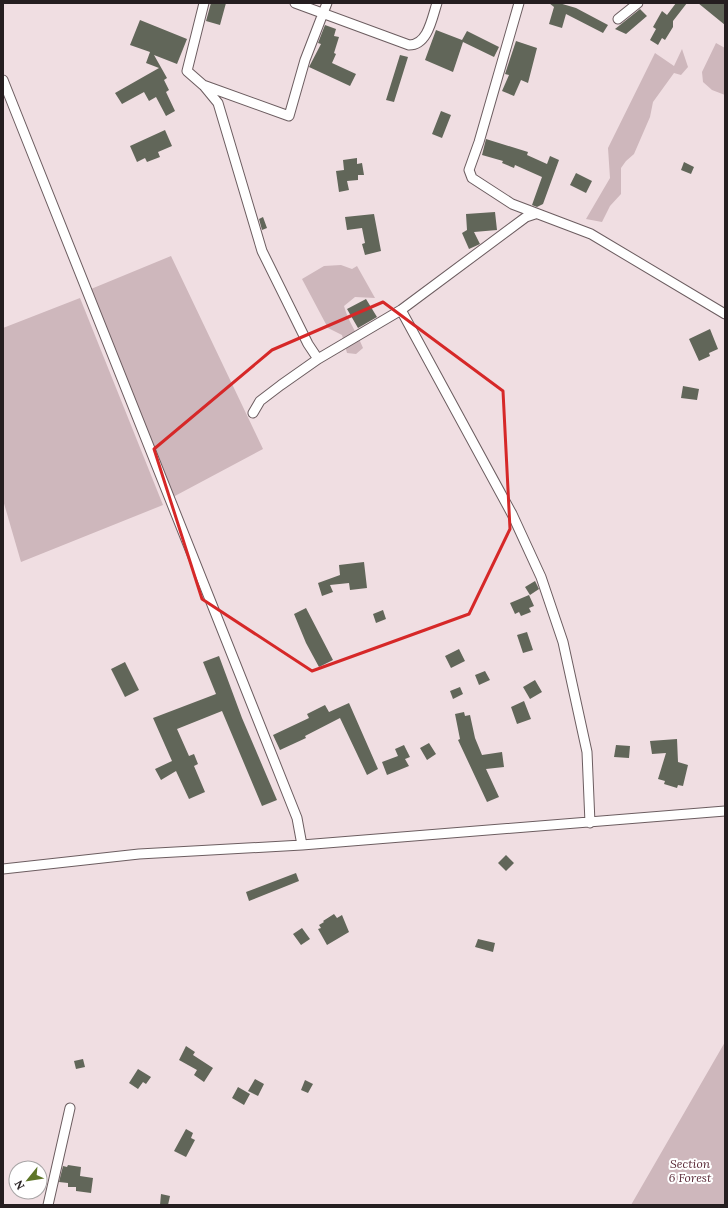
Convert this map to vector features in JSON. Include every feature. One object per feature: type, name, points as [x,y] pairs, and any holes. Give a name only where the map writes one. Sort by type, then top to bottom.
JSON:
[{"type":"street","points":[[204,3],[187,71],[203,85],[218,103],[262,251],[308,344],[318,359]]},
{"type":"street","points":[[295,3],[409,45],[414,45],[424,37],[429,29],[437,3]]},
{"type":"street","points":[[203,85],[289,116],[305,60],[327,3]]},
{"type":"street","points":[[519,3],[479,142],[468,170],[472,178],[512,204],[591,234],[725,314]]},
{"type":"street","points":[[618,19],[638,3]]},
{"type":"street","points":[[3,80],[297,818],[302,845]]},
{"type":"street","points":[[253,413],[260,401],[318,359],[401,310],[526,217],[535,214]]},
{"type":"street","points":[[401,310],[512,514],[541,577],[563,642],[587,752],[590,823]]},
{"type":"street","points":[[3,869],[131,854],[302,845],[725,811]]},
{"type":"street","points":[[48,1205],[70,1108]]},
{"type":"highlighted area","points":[[383,302],[503,391],[510,529],[469,614],[312,671],[202,599],[154,449],[272,350]]},
{"type":"green space","points":[[716,43],[725,48],[725,95],[712,90],[703,82],[702,72]]},
{"type":"green space","points":[[682,49],[688,67],[681,75],[674,73],[653,102],[650,117],[634,154],[621,168],[621,194],[610,206],[602,222],[586,219],[610,178],[608,148],[655,53],[674,66]]},
{"type":"green space","points":[[171,256],[263,449],[173,497],[91,289]]},
{"type":"green space","points":[[341,265],[352,269],[357,266],[375,298],[355,297],[344,306],[363,348],[356,354],[347,353],[342,335],[328,328],[302,279],[324,266]]},
{"type":"green space","points":[[80,298],[163,505],[21,562],[3,500],[3,328]]},
{"type":"green space","name":"Section 6 Forest","points":[[725,1042],[725,1205],[631,1205]]},
{"type":"building","points":[[211,3],[226,3],[220,25],[206,21]]},
{"type":"building","points":[[549,3],[559,3],[576,8],[608,25],[603,33],[566,14],[562,28],[549,24],[554,7]]},
{"type":"building","points":[[676,3],[687,3],[673,21],[673,27],[665,40],[662,38],[658,45],[650,40],[656,29],[653,27],[662,11],[667,15]]},
{"type":"building","points":[[698,3],[725,3],[725,25]]},
{"type":"building","points":[[640,9],[647,16],[626,34],[615,29]]},
{"type":"building","points":[[140,20],[187,39],[177,64],[154,55],[167,78],[164,80],[169,90],[166,92],[175,111],[166,116],[156,97],[149,101],[144,92],[122,104],[115,93],[159,68],[146,63],[150,52],[130,45]]},
{"type":"building","points":[[325,25],[336,29],[334,36],[339,37],[334,53],[336,54],[332,63],[356,74],[350,86],[309,67],[321,44],[318,43]]},
{"type":"building","points":[[436,30],[462,40],[467,31],[499,47],[494,57],[463,42],[453,72],[425,60]]},
{"type":"building","points":[[516,41],[537,48],[528,83],[521,80],[514,96],[502,91],[509,75],[505,74]]},
{"type":"building","points":[[400,55],[408,57],[394,102],[386,100]]},
{"type":"building","points":[[441,111],[451,115],[442,138],[432,134]]},
{"type":"building","points":[[165,130],[172,146],[158,152],[160,157],[147,162],[145,158],[137,162],[130,146]]},
{"type":"building","points":[[486,139],[528,152],[527,155],[547,164],[550,156],[559,160],[543,204],[537,207],[532,205],[542,177],[515,165],[514,168],[502,163],[503,161],[482,155]]},
{"type":"building","points":[[357,158],[357,164],[362,163],[364,175],[358,175],[358,180],[347,181],[349,190],[339,192],[336,171],[344,170],[343,160]]},
{"type":"building","points":[[684,162],[694,167],[691,174],[681,170]]},
{"type":"building","points":[[576,173],[592,181],[586,193],[570,185]]},
{"type":"building","points":[[495,212],[497,230],[474,232],[480,244],[469,249],[462,233],[467,230],[466,214]]},
{"type":"building","points":[[374,214],[381,251],[365,255],[362,244],[365,243],[362,228],[347,230],[345,217]]},
{"type":"building","points":[[263,217],[267,228],[262,230],[259,219]]},
{"type":"building","points":[[366,299],[377,317],[358,328],[347,309]]},
{"type":"building","points":[[710,329],[718,349],[709,353],[710,356],[699,361],[689,339]]},
{"type":"building","points":[[683,386],[699,389],[697,400],[681,398]]},
{"type":"building","points":[[364,562],[367,588],[350,590],[349,583],[330,585],[333,592],[322,596],[318,583],[340,575],[339,565]]},
{"type":"building","points":[[535,581],[539,589],[530,595],[525,587]]},
{"type":"building","points":[[529,595],[534,606],[529,608],[531,612],[521,616],[519,612],[515,614],[510,603]]},
{"type":"building","points":[[306,608],[333,660],[319,667],[306,643],[294,614]]},
{"type":"building","points":[[383,610],[386,619],[376,623],[373,614]]},
{"type":"building","points":[[527,632],[533,650],[523,653],[517,635]]},
{"type":"building","points":[[459,649],[465,661],[451,668],[445,656]]},
{"type":"building","points":[[219,656],[242,718],[277,800],[262,806],[222,711],[177,729],[189,756],[194,754],[198,764],[194,766],[205,792],[189,799],[176,771],[161,780],[155,769],[172,761],[153,718],[216,694],[203,662]]},
{"type":"building","points":[[125,662],[139,690],[125,697],[111,669]]},
{"type":"building","points":[[485,671],[490,680],[479,685],[475,675]]},
{"type":"building","points":[[535,680],[542,692],[530,699],[523,687]]},
{"type":"building","points":[[460,687],[463,694],[453,699],[450,691]]},
{"type":"building","points":[[524,701],[531,719],[517,724],[511,707]]},
{"type":"building","points":[[349,703],[378,769],[367,775],[340,718],[305,736],[306,738],[280,750],[273,735],[309,718],[307,714],[325,705],[329,712]]},
{"type":"building","points":[[464,712],[465,716],[470,715],[475,738],[482,755],[502,752],[504,767],[486,769],[499,797],[487,802],[458,740],[460,739],[455,714]]},
{"type":"building","points":[[677,739],[678,762],[688,765],[683,786],[678,785],[677,788],[664,784],[665,781],[658,779],[666,753],[652,754],[650,741]]},
{"type":"building","points":[[429,743],[436,754],[427,760],[420,748]]},
{"type":"building","points":[[404,745],[410,757],[405,759],[409,766],[387,775],[382,762],[398,756],[395,749]]},
{"type":"building","points":[[616,745],[630,746],[629,758],[614,757]]},
{"type":"building","points":[[506,855],[514,863],[506,871],[498,863]]},
{"type":"building","points":[[296,873],[299,881],[249,901],[246,892]]},
{"type":"building","points":[[334,914],[337,918],[342,915],[349,932],[327,945],[318,929],[321,928],[319,925],[324,922],[323,921]]},
{"type":"building","points":[[302,928],[310,939],[301,945],[293,934]]},
{"type":"building","points":[[478,939],[495,943],[493,952],[475,947]]},
{"type":"building","points":[[186,1046],[195,1052],[193,1055],[213,1068],[204,1082],[194,1075],[197,1070],[179,1060]]},
{"type":"building","points":[[83,1059],[85,1067],[76,1069],[74,1061]]},
{"type":"building","points":[[138,1069],[151,1077],[146,1084],[143,1082],[138,1089],[129,1083]]},
{"type":"building","points":[[255,1079],[264,1084],[258,1096],[248,1091]]},
{"type":"building","points":[[305,1080],[313,1084],[308,1093],[301,1090]]},
{"type":"building","points":[[238,1087],[250,1094],[244,1105],[232,1098]]},
{"type":"building","points":[[186,1129],[193,1133],[191,1138],[195,1140],[186,1157],[174,1151]]},
{"type":"building","points":[[68,1165],[81,1167],[80,1176],[93,1178],[91,1193],[76,1191],[76,1187],[68,1187],[68,1183],[59,1182],[63,1166],[67,1167]]},
{"type":"building","points":[[161,1194],[170,1196],[168,1205],[160,1205]]}]
